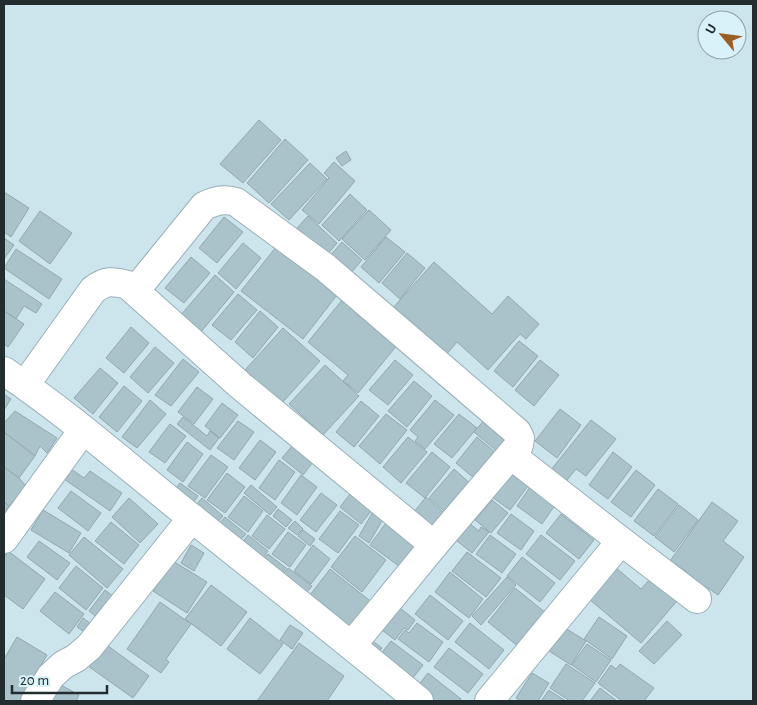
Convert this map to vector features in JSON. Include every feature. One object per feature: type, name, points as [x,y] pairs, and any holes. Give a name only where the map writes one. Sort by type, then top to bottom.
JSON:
[{"type":"street","points":[[134,291],[204,206],[219,200],[236,202],[326,268],[517,432],[520,438],[519,445],[352,645]]},
{"type":"street","points":[[419,701],[352,645],[83,430],[14,378],[93,290],[101,284],[109,282],[128,285],[241,386],[434,545]]},
{"type":"street","points":[[4,539],[83,430]]},
{"type":"street","points":[[511,455],[697,599]]},
{"type":"street","points":[[35,701],[50,676],[89,647],[192,518]]},
{"type":"street","points":[[489,701],[621,542]]},
{"type":"building","points":[[259,120],[281,140],[243,183],[220,164]]},
{"type":"building","points":[[285,139],[308,160],[269,203],[247,183]]},
{"type":"building","points":[[346,151],[351,160],[342,166],[336,158]]},
{"type":"building","points":[[334,162],[355,181],[319,224],[302,210],[329,178],[324,173]]},
{"type":"building","points":[[310,163],[327,179],[289,220],[271,204]]},
{"type":"building","points":[[4,192],[29,208],[11,237],[4,232]]},
{"type":"building","points":[[350,194],[367,210],[339,241],[322,225]]},
{"type":"building","points":[[369,210],[391,230],[365,260],[342,239]]},
{"type":"building","points":[[40,211],[72,233],[50,264],[19,241]]},
{"type":"building","points":[[308,216],[337,243],[326,256],[297,228]]},
{"type":"building","points":[[224,217],[243,232],[217,263],[199,248]]},
{"type":"building","points":[[386,237],[405,252],[379,283],[361,267]]},
{"type":"building","points":[[4,238],[14,245],[4,259]]},
{"type":"building","points":[[342,242],[362,260],[350,274],[330,256]]},
{"type":"building","points":[[243,243],[261,258],[236,289],[218,273]]},
{"type":"building","points":[[276,247],[337,295],[303,339],[241,291]]},
{"type":"building","points":[[16,249],[62,279],[49,299],[4,268]]},
{"type":"building","points":[[407,253],[425,268],[400,299],[382,283]]},
{"type":"building","points":[[191,257],[210,273],[184,303],[165,288]]},
{"type":"building","points":[[434,262],[492,314],[508,296],[539,324],[526,339],[520,334],[488,370],[457,342],[445,356],[392,309]]},
{"type":"building","points":[[215,275],[234,292],[200,333],[180,316]]},
{"type":"building","points":[[4,279],[42,304],[36,313],[24,306],[16,319],[4,311]]},
{"type":"building","points":[[238,294],[257,310],[231,340],[212,325]]},
{"type":"building","points":[[343,299],[398,344],[358,393],[343,381],[348,375],[308,342]]},
{"type":"building","points":[[4,311],[24,324],[8,347],[4,344]]},
{"type":"building","points":[[260,311],[278,327],[253,358],[235,342]]},
{"type":"building","points":[[131,327],[149,343],[124,373],[106,358]]},
{"type":"building","points":[[283,328],[320,361],[282,403],[245,370]]},
{"type":"building","points":[[519,341],[538,356],[513,387],[494,371]]},
{"type":"building","points":[[155,347],[174,363],[148,393],[130,377]]},
{"type":"building","points":[[183,359],[199,372],[171,406],[155,395]]},
{"type":"building","points":[[395,360],[413,375],[388,405],[369,390]]},
{"type":"building","points":[[540,360],[559,375],[534,406],[515,390]]},
{"type":"building","points":[[325,365],[359,396],[323,435],[289,404]]},
{"type":"building","points":[[100,368],[118,383],[93,414],[74,398]]},
{"type":"building","points":[[414,381],[432,396],[407,427],[388,411]]},
{"type":"building","points":[[124,386],[142,401],[117,432],[99,417]]},
{"type":"building","points":[[197,387],[213,399],[194,424],[178,412]]},
{"type":"building","points":[[4,394],[11,399],[4,410]]},
{"type":"building","points":[[150,400],[166,414],[137,448],[122,437]]},
{"type":"building","points":[[435,400],[454,415],[425,449],[415,441],[418,437],[410,430]]},
{"type":"building","points":[[361,401],[379,416],[354,447],[336,432]]},
{"type":"building","points":[[222,403],[238,415],[220,438],[205,426]]},
{"type":"building","points":[[560,409],[581,425],[557,458],[535,441]]},
{"type":"building","points":[[15,411],[57,438],[47,453],[40,446],[35,456],[4,432],[4,423]]},
{"type":"building","points":[[386,414],[407,430],[380,464],[359,446]]},
{"type":"building","points":[[459,414],[477,428],[452,458],[434,444]]},
{"type":"building","points":[[183,417],[207,436],[210,431],[219,438],[210,450],[177,424]]},
{"type":"building","points":[[487,417],[511,437],[498,452],[474,432]]},
{"type":"building","points":[[591,420],[616,439],[586,476],[576,469],[564,484],[550,471]]},
{"type":"building","points":[[238,421],[254,432],[234,460],[217,448]]},
{"type":"building","points":[[170,424],[186,436],[165,463],[149,452]]},
{"type":"building","points":[[4,432],[35,456],[19,478],[4,467]]},
{"type":"building","points":[[408,437],[427,452],[401,483],[383,467]]},
{"type":"building","points":[[477,437],[496,453],[475,479],[456,463]]},
{"type":"building","points":[[260,440],[276,452],[255,480],[239,468]]},
{"type":"building","points":[[187,442],[203,454],[183,482],[167,470]]},
{"type":"building","points":[[292,446],[313,462],[303,475],[282,458]]},
{"type":"building","points":[[432,452],[450,467],[425,498],[406,483]]},
{"type":"building","points":[[613,452],[632,467],[608,499],[589,485]]},
{"type":"building","points":[[211,455],[228,467],[205,498],[188,486]]},
{"type":"building","points":[[279,460],[295,472],[275,500],[259,488]]},
{"type":"building","points":[[4,467],[26,486],[9,506],[4,502]]},
{"type":"building","points":[[71,469],[84,478],[90,471],[122,493],[110,511],[64,479]]},
{"type":"building","points":[[454,469],[473,486],[449,515],[429,498]]},
{"type":"building","points":[[636,470],[655,485],[631,517],[611,502]]},
{"type":"building","points":[[227,473],[245,487],[225,513],[207,500]]},
{"type":"building","points":[[511,473],[528,486],[510,510],[492,497]]},
{"type":"building","points":[[301,475],[317,487],[297,515],[281,503]]},
{"type":"building","points":[[180,483],[198,496],[188,510],[170,496]]},
{"type":"building","points":[[251,485],[277,507],[270,515],[244,493]]},
{"type":"building","points":[[530,487],[555,505],[542,524],[517,506]]},
{"type":"building","points":[[354,489],[375,506],[361,524],[340,507]]},
{"type":"building","points":[[658,489],[678,504],[654,536],[634,521]]},
{"type":"building","points":[[71,491],[101,513],[88,531],[58,508]]},
{"type":"building","points":[[321,493],[337,505],[316,532],[300,520]]},
{"type":"building","points":[[244,496],[263,511],[248,532],[228,517]]},
{"type":"building","points":[[426,497],[444,513],[432,527],[414,512]]},
{"type":"building","points":[[129,498],[158,524],[140,543],[112,517]]},
{"type":"building","points":[[202,498],[223,516],[211,530],[190,512]]},
{"type":"building","points":[[492,500],[508,513],[491,533],[475,520]]},
{"type":"building","points":[[4,502],[9,506],[4,513]]},
{"type":"building","points":[[712,502],[738,521],[723,541],[744,557],[718,595],[705,586],[701,593],[682,579],[687,572],[670,561]]},
{"type":"building","points":[[679,505],[698,520],[674,552],[655,537]]},
{"type":"building","points":[[278,509],[292,520],[286,527],[273,516]]},
{"type":"building","points":[[43,510],[81,533],[69,553],[31,530]]},
{"type":"building","points":[[374,510],[385,516],[369,543],[359,536]]},
{"type":"building","points":[[340,511],[359,525],[338,553],[319,539]]},
{"type":"building","points":[[511,514],[534,531],[521,550],[497,533]]},
{"type":"building","points":[[561,514],[594,540],[579,559],[546,533]]},
{"type":"building","points":[[267,515],[285,529],[269,549],[252,536]]},
{"type":"building","points":[[225,517],[246,534],[234,547],[214,530]]},
{"type":"building","points":[[388,520],[421,543],[403,569],[370,545]]},
{"type":"building","points":[[295,521],[303,529],[297,535],[288,528]]},
{"type":"building","points":[[111,522],[139,545],[124,564],[95,541]]},
{"type":"building","points":[[469,523],[479,531],[481,527],[489,532],[472,553],[456,540]]},
{"type":"building","points":[[303,530],[315,539],[310,546],[298,536]]},
{"type":"building","points":[[288,532],[306,545],[290,567],[272,554]]},
{"type":"building","points":[[248,535],[268,551],[256,567],[236,551]]},
{"type":"building","points":[[490,535],[516,554],[502,573],[476,554]]},
{"type":"building","points":[[541,535],[575,561],[560,580],[526,554]]},
{"type":"building","points":[[355,536],[386,560],[362,592],[331,567]]},
{"type":"building","points":[[84,537],[123,569],[107,588],[69,555]]},
{"type":"building","points":[[39,541],[70,563],[57,580],[27,557]]},
{"type":"building","points":[[191,545],[204,553],[194,571],[181,563]]},
{"type":"building","points":[[313,545],[330,559],[311,584],[294,571]]},
{"type":"building","points":[[8,551],[45,579],[23,609],[4,595],[4,557]]},
{"type":"building","points":[[467,552],[501,578],[486,597],[452,571]]},
{"type":"building","points":[[268,554],[286,568],[274,583],[256,568]]},
{"type":"building","points":[[522,557],[555,583],[540,602],[507,576]]},
{"type":"building","points":[[173,561],[207,582],[187,613],[153,591]]},
{"type":"building","points":[[76,566],[103,588],[86,610],[59,588]]},
{"type":"building","points":[[615,567],[641,589],[651,578],[677,601],[641,643],[589,599]]},
{"type":"building","points":[[288,568],[312,586],[300,601],[276,582]]},
{"type":"building","points":[[330,569],[374,604],[345,641],[304,603]]},
{"type":"building","points":[[450,572],[483,599],[469,618],[435,592]]},
{"type":"building","points":[[507,577],[516,585],[481,625],[472,616]]},
{"type":"building","points":[[211,585],[247,612],[221,646],[185,619]]},
{"type":"building","points":[[515,588],[546,613],[519,647],[488,622]]},
{"type":"building","points":[[105,590],[118,600],[102,621],[89,611]]},
{"type":"building","points":[[55,592],[84,614],[69,634],[40,611]]},
{"type":"building","points":[[430,595],[463,621],[448,640],[415,614]]},
{"type":"building","points":[[160,602],[191,624],[166,659],[169,662],[161,673],[127,649]]},
{"type":"building","points":[[400,608],[415,620],[408,630],[404,628],[395,640],[382,630]]},
{"type":"building","points":[[599,617],[627,636],[612,659],[584,639]]},
{"type":"building","points":[[83,618],[95,627],[90,636],[77,627]]},
{"type":"building","points":[[250,618],[283,644],[260,674],[227,649]]},
{"type":"building","points":[[667,621],[682,635],[654,664],[639,651]]},
{"type":"building","points":[[417,623],[443,642],[429,662],[398,639],[405,630],[409,633]]},
{"type":"building","points":[[470,623],[504,650],[489,669],[455,642]]},
{"type":"building","points":[[290,625],[303,633],[292,649],[280,640]]},
{"type":"building","points":[[565,628],[586,641],[571,665],[549,651]]},
{"type":"building","points":[[17,637],[47,655],[20,701],[4,701],[4,659]]},
{"type":"building","points":[[370,639],[382,648],[371,662]]},
{"type":"building","points":[[100,640],[149,676],[133,698],[88,666],[99,652]]},
{"type":"building","points":[[391,641],[423,665],[405,688],[373,664]]},
{"type":"building","points":[[299,643],[344,676],[327,701],[257,701]]},
{"type":"building","points":[[587,644],[611,660],[596,682],[572,665]]},
{"type":"building","points":[[449,648],[483,674],[468,693],[434,667]]},
{"type":"building","points":[[566,664],[595,683],[582,701],[570,701],[550,688]]},
{"type":"building","points":[[620,664],[654,688],[644,701],[622,701],[598,683],[611,665],[616,669]]},
{"type":"building","points":[[428,673],[461,699],[459,701],[425,701],[413,692]]},
{"type":"building","points":[[532,673],[549,683],[538,701],[521,701],[516,698]]},
{"type":"building","points":[[48,678],[79,695],[76,701],[47,701]]},
{"type":"building","points":[[600,688],[617,701],[590,701]]},
{"type":"building","points":[[550,691],[566,701],[541,701]]}]
